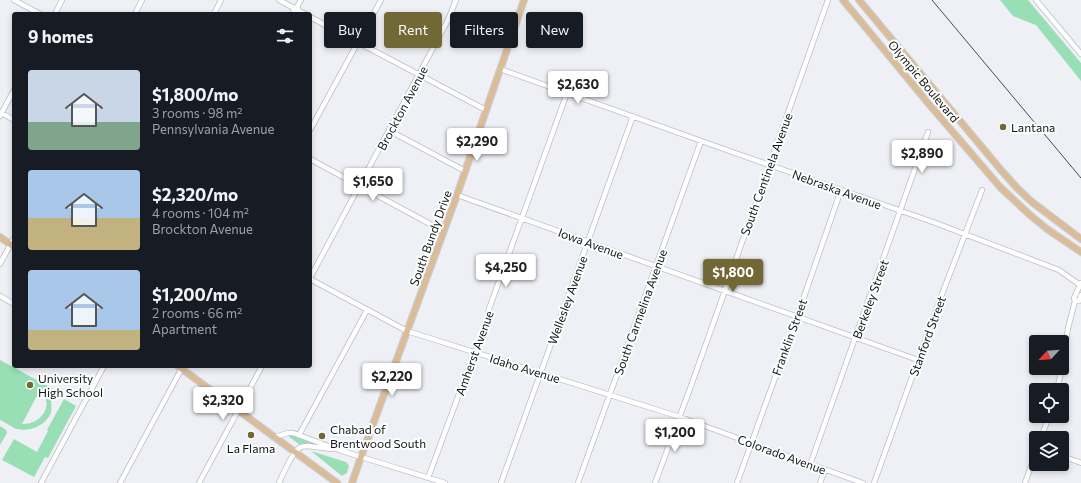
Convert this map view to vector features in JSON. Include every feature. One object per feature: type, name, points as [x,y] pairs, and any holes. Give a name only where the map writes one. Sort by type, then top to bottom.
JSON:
[{"type":"main road","name":"South Bundy Drive","points":[[352,483],[457,195],[524,0]]},
{"type":"main road","name":"Olympic Boulevard","points":[[843,0],[1000,187],[1047,229],[1081,252]]},
{"type":"main road","name":"Olympic Boulevard","points":[[859,0],[1017,188],[1032,202],[1081,239]]},
{"type":"main road","points":[[0,237],[12,246]]},
{"type":"main road","points":[[182,368],[238,411],[338,483]]},
{"type":"street","points":[[14,0],[36,12]]},
{"type":"street","points":[[56,12],[62,0]]},
{"type":"street","points":[[136,12],[142,0]]},
{"type":"street","points":[[215,12],[222,0]]},
{"type":"street","points":[[279,0],[296,10],[301,0]]},
{"type":"street","points":[[374,12],[381,0]]},
{"type":"street","name":"Brockton Avenue","points":[[312,274],[390,131],[448,20],[456,0]]},
{"type":"street","name":"South Centinela Avenue","points":[[655,483],[680,417],[828,0]]},
{"type":"street","points":[[1036,0],[1081,54]]},
{"type":"street","points":[[312,18],[324,24]]},
{"type":"street","points":[[312,126],[355,48]]},
{"type":"street","points":[[369,48],[486,110]]},
{"type":"street","name":"Nebraska Avenue","points":[[500,68],[901,211],[1059,270],[1080,284]]},
{"type":"street","name":"Amherst Avenue","points":[[428,478],[478,346],[488,318],[489,309],[567,92]]},
{"type":"street","points":[[12,94],[1,114],[12,119]]},
{"type":"street","name":"Wellesley Avenue","points":[[501,483],[633,116]]},
{"type":"street","points":[[390,131],[465,171]]},
{"type":"street","name":"Berkeley Street","points":[[810,464],[928,132]]},
{"type":"street","name":"South Carmelina Avenue","points":[[578,483],[702,141]]},
{"type":"street","points":[[312,160],[443,231]]},
{"type":"street","name":"Franklin Street","points":[[737,483],[841,190]]},
{"type":"street","name":"Stanford Street","points":[[874,483],[964,235],[982,190]]},
{"type":"street","name":"Iowa Avenue","points":[[457,195],[918,360]]},
{"type":"street","points":[[0,264],[12,246]]},
{"type":"street","name":"Idaho Avenue","points":[[312,279],[407,331],[680,417]]},
{"type":"street","points":[[1067,335],[1075,301],[1074,298],[1080,284]]},
{"type":"street","points":[[1075,301],[1078,300],[1081,295]]},
{"type":"street","points":[[0,296],[12,303]]},
{"type":"street","points":[[299,435],[367,310]]},
{"type":"street","points":[[41,483],[103,368]]},
{"type":"street","points":[[120,483],[180,368]]},
{"type":"street","points":[[199,483],[261,368]]},
{"type":"street","name":"Colorado Avenue","points":[[680,417],[751,444],[863,483]]},
{"type":"street","points":[[275,437],[288,433],[299,435],[342,451],[445,483]]},
{"type":"street","points":[[279,483],[295,452],[299,448],[304,446],[342,451]]},
{"type":"street","points":[[1069,459],[1081,463]]},
{"type":"street","points":[[820,483],[825,470]]},
{"type":"street","points":[[1025,483],[1029,471]]},
{"type":"green space","points":[[1000,0],[1028,0],[1081,63],[1081,81],[1036,25],[1013,16]]},
{"type":"green space","points":[[0,360],[12,367],[12,368],[15,368],[57,391],[52,398],[50,415],[39,426],[24,430],[14,428],[0,420]],"holes":[[[40,390],[46,401],[44,413],[40,417],[35,421],[22,424]]]},
{"type":"green space","points":[[64,399],[76,406],[48,458],[45,457],[34,477],[2,460],[14,439],[37,452]]},
{"type":"green space","points":[[0,426],[6,430],[7,433],[0,445]]},
{"type":"green space","points":[[287,435],[291,435],[321,446],[300,445]]},
{"type":"green space","points":[[311,451],[346,462],[349,466],[347,473],[342,476]]},
{"type":"tram line","points":[[932,0],[1081,178]]},
{"type":"place","name":"Lantana","points":[[1003,127]]},
{"type":"place","name":"University High School","points":[[30,385]]},
{"type":"place","name":"La Flama","points":[[251,435]]},
{"type":"place","name":"Chabad of Brentwood South","points":[[322,436]]}]
